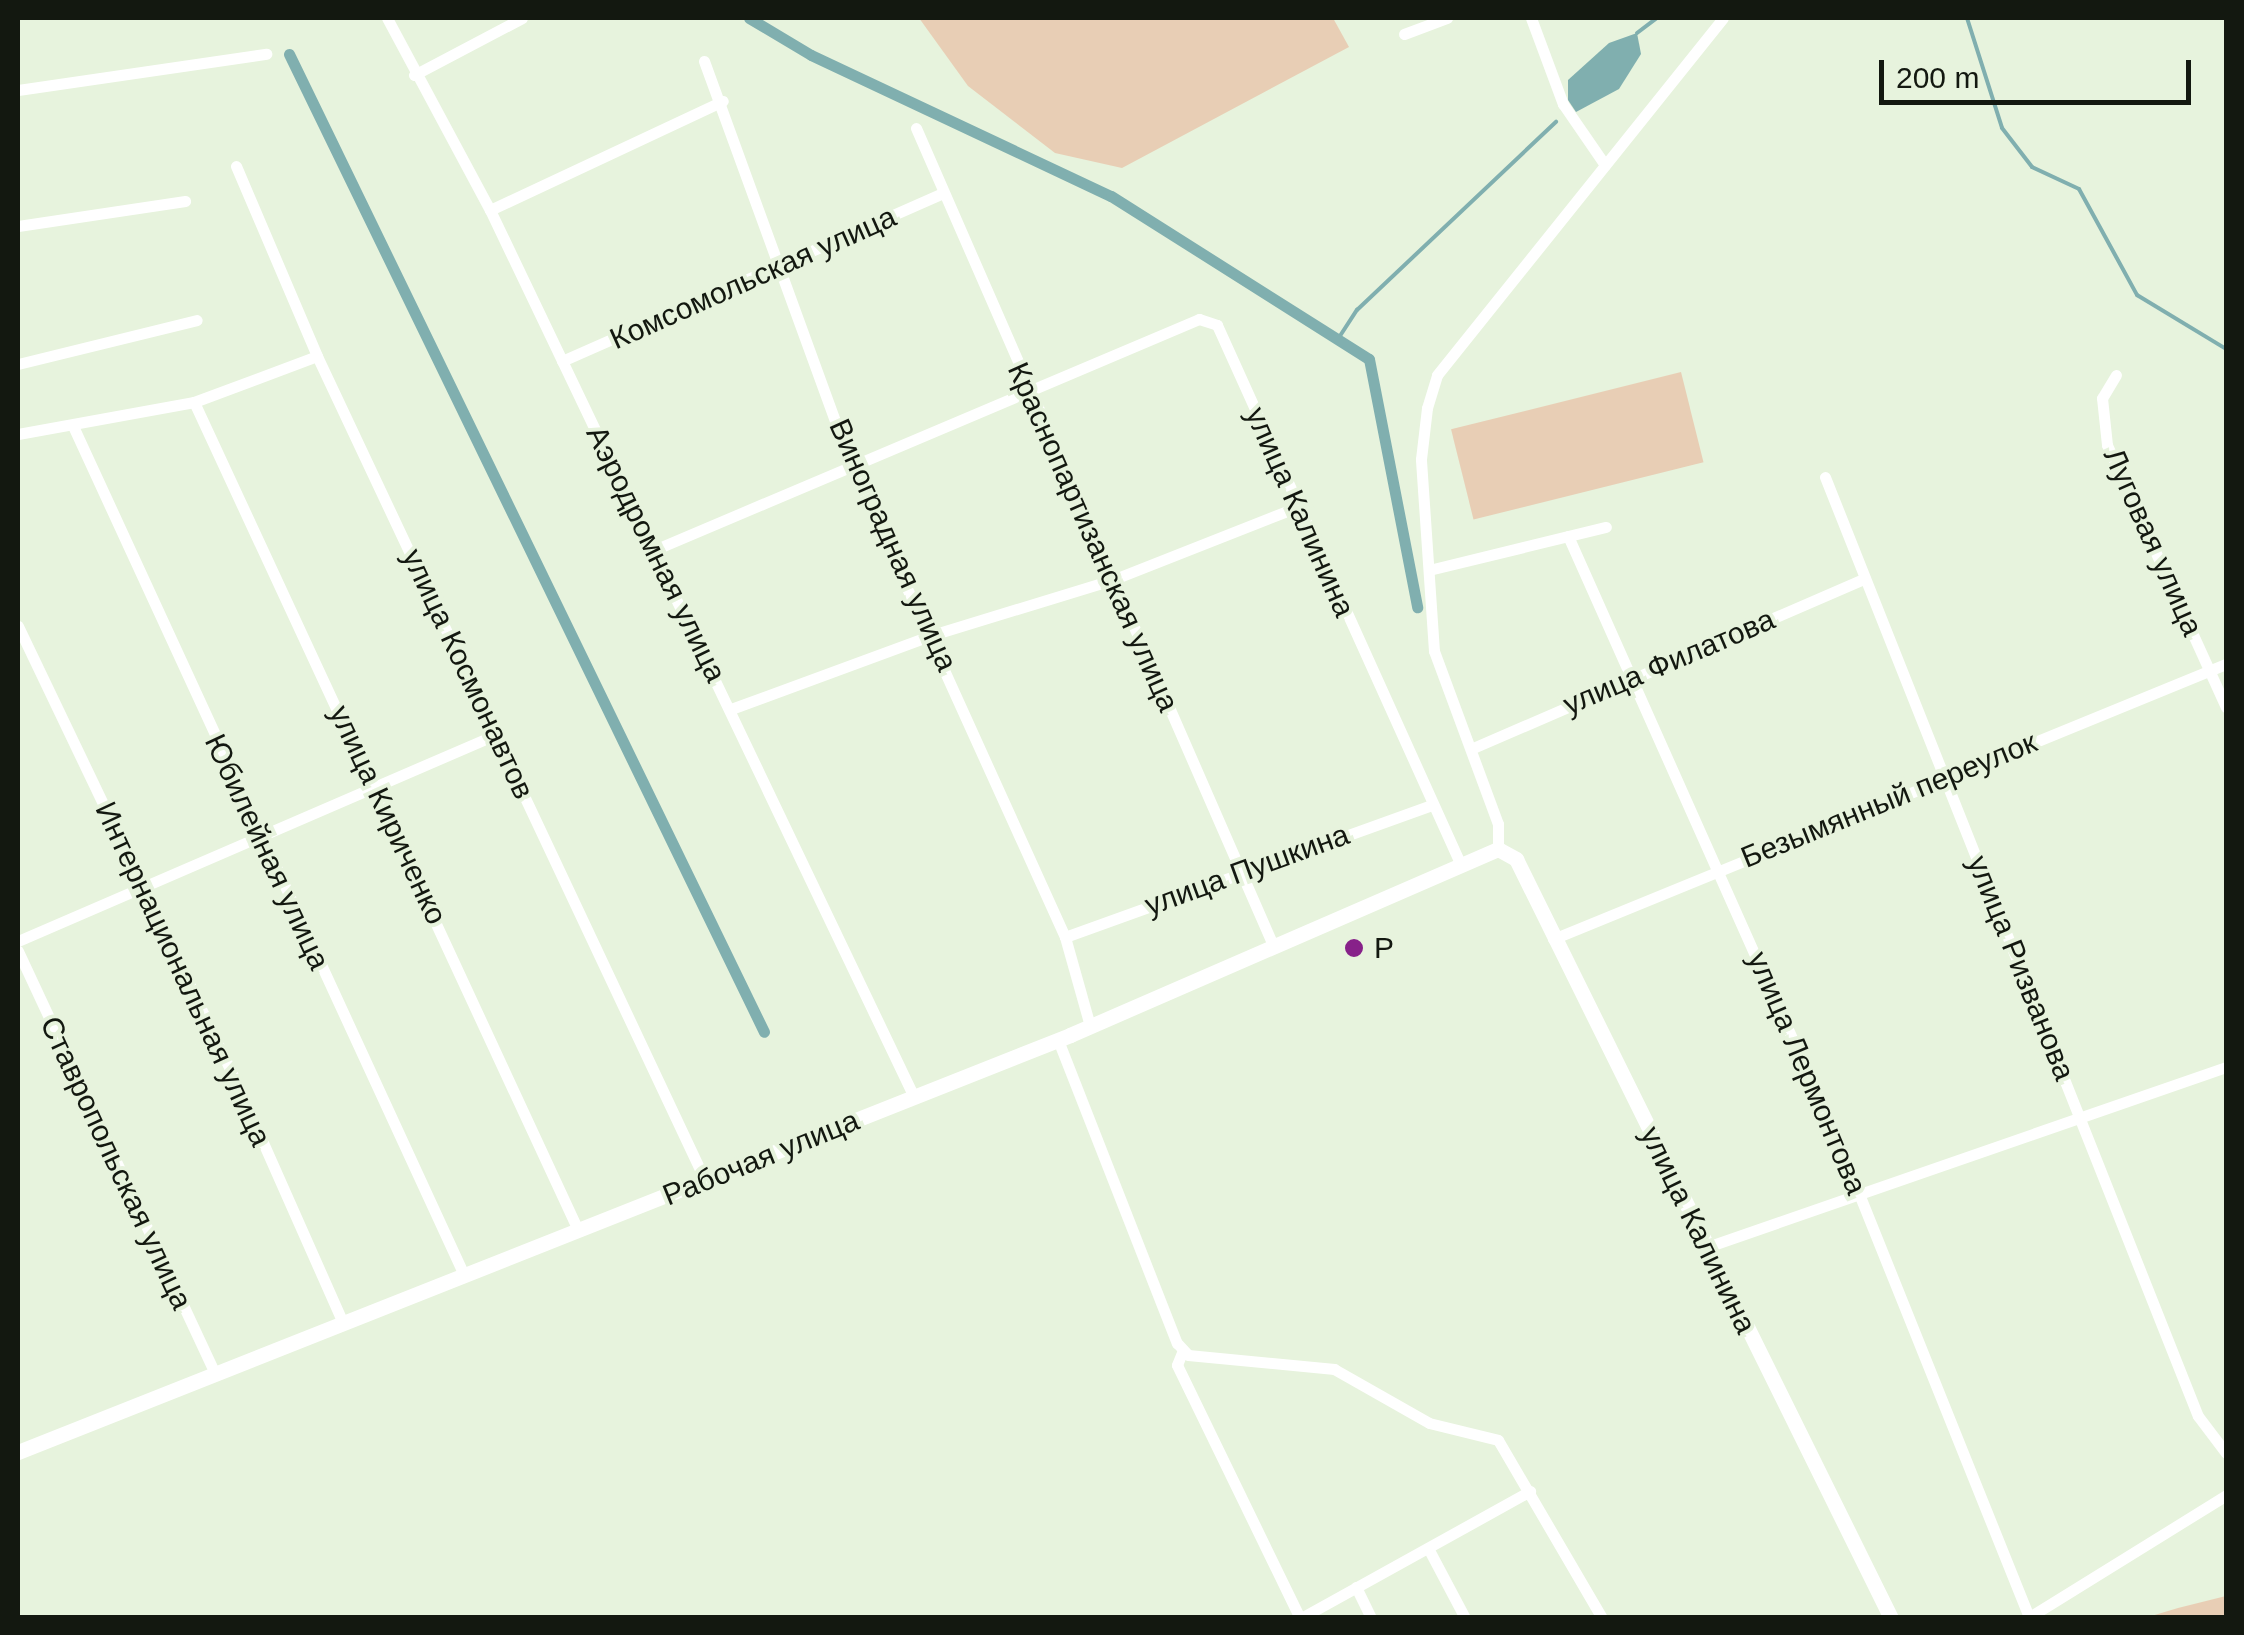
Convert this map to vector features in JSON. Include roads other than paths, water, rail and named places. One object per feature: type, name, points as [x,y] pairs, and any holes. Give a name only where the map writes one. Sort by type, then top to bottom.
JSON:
[{"type":"street","name":"Аэродромная улица","points":[[387,18],[414,75],[490,210],[914,1097]]},
{"type":"street","points":[[414,75],[522,18]]},
{"type":"street","points":[[1404,34],[1447,18]]},
{"type":"street","points":[[1531,18],[1563,104],[1605,165]]},
{"type":"street","points":[[1498,850],[1498,824],[1434,651],[1421,459],[1438,376],[1723,18]]},
{"type":"street","points":[[18,90],[266,54]]},
{"type":"street","name":"Виноградная улица","points":[[704,61],[723,102],[852,467],[932,635],[1065,937],[1090,1026]]},
{"type":"street","points":[[490,210],[723,102]]},
{"type":"street","name":"Краснопартизанская улица","points":[[916,128],[1273,945]]},
{"type":"street","name":"улица Космонавтов","points":[[236,166],[317,356],[706,1180]]},
{"type":"street","name":"Комсомольская улица","points":[[562,361],[783,267],[943,193]]},
{"type":"street","points":[[18,226],[186,200]]},
{"type":"street","name":"улица Калинина","points":[[1027,389],[1200,319],[1217,324],[1431,806],[1460,863]]},
{"type":"street","points":[[18,364],[197,320]]},
{"type":"street","points":[[18,434],[194,402],[317,356]]},
{"type":"street","name":"Луговая улица","points":[[2116,375],[2102,398],[2107,445],[2226,708]]},
{"type":"street","points":[[654,550],[1027,389]]},
{"type":"street","name":"улица Кириченко","points":[[194,402],[578,1230]]},
{"type":"street","name":"Юбилейная улица","points":[[73,426],[464,1275]]},
{"type":"street","name":"улица Ризванова","points":[[1825,477],[2198,1416],[2226,1453]]},
{"type":"street","points":[[731,708],[932,635],[1112,580],[1297,507]]},
{"type":"street","points":[[1429,570],[1606,527]]},
{"type":"street","name":"улица Лермонтова","points":[[1568,536],[1858,1192],[2029,1617]]},
{"type":"street","name":"улица Филатова","points":[[1472,748],[1865,578]]},
{"type":"street","name":"Интернациональная улица","points":[[18,626],[343,1323]]},
{"type":"street","name":"Безымянный переулок","points":[[1553,939],[1718,868],[2226,664]]},
{"type":"street","points":[[18,941],[497,734]]},
{"type":"street","name":"улица Пушкина","points":[[1065,937],[1240,870],[1431,806]]},
{"type":"street","name":"улица Калинина","points":[[1498,850],[1516,860],[1890,1618]]},
{"type":"street","name":"Рабочая улица","points":[[18,1452],[1058,1040],[1460,863],[1498,850]]},
{"type":"street","name":"Ставропольская улица","points":[[18,951],[215,1374]]},
{"type":"street","points":[[1058,1040],[1180,1346],[1188,1356],[1334,1369],[1428,1423],[1498,1440],[1602,1618]]},
{"type":"street","points":[[1707,1247],[1858,1192],[2081,1122],[2226,1068]]},
{"type":"street","points":[[1180,1346],[1177,1366],[1300,1618],[1530,1491]]},
{"type":"street","points":[[2029,1617],[2226,1495]]},
{"type":"street","points":[[1428,1548],[1464,1618]]},
{"type":"street","points":[[1356,1588],[1371,1618]]},
{"type":"water","points":[[1637,33],[1641,54],[1619,89],[1576,112],[1568,100],[1568,80],[1609,43]]},
{"type":"waterway","points":[[749,18],[811,55],[1111,196],[1369,359],[1417,607]]},
{"type":"waterway","points":[[1637,33],[1657,18]]},
{"type":"waterway","points":[[1967,18],[2002,128],[2032,167],[2079,189],[2137,295],[2226,349]]},
{"type":"waterway","points":[[289,54],[764,1032]]},
{"type":"waterway","points":[[1338,339],[1357,310],[1556,122]]},
{"type":"place","name":"Р","points":[[1354,948]]}]
